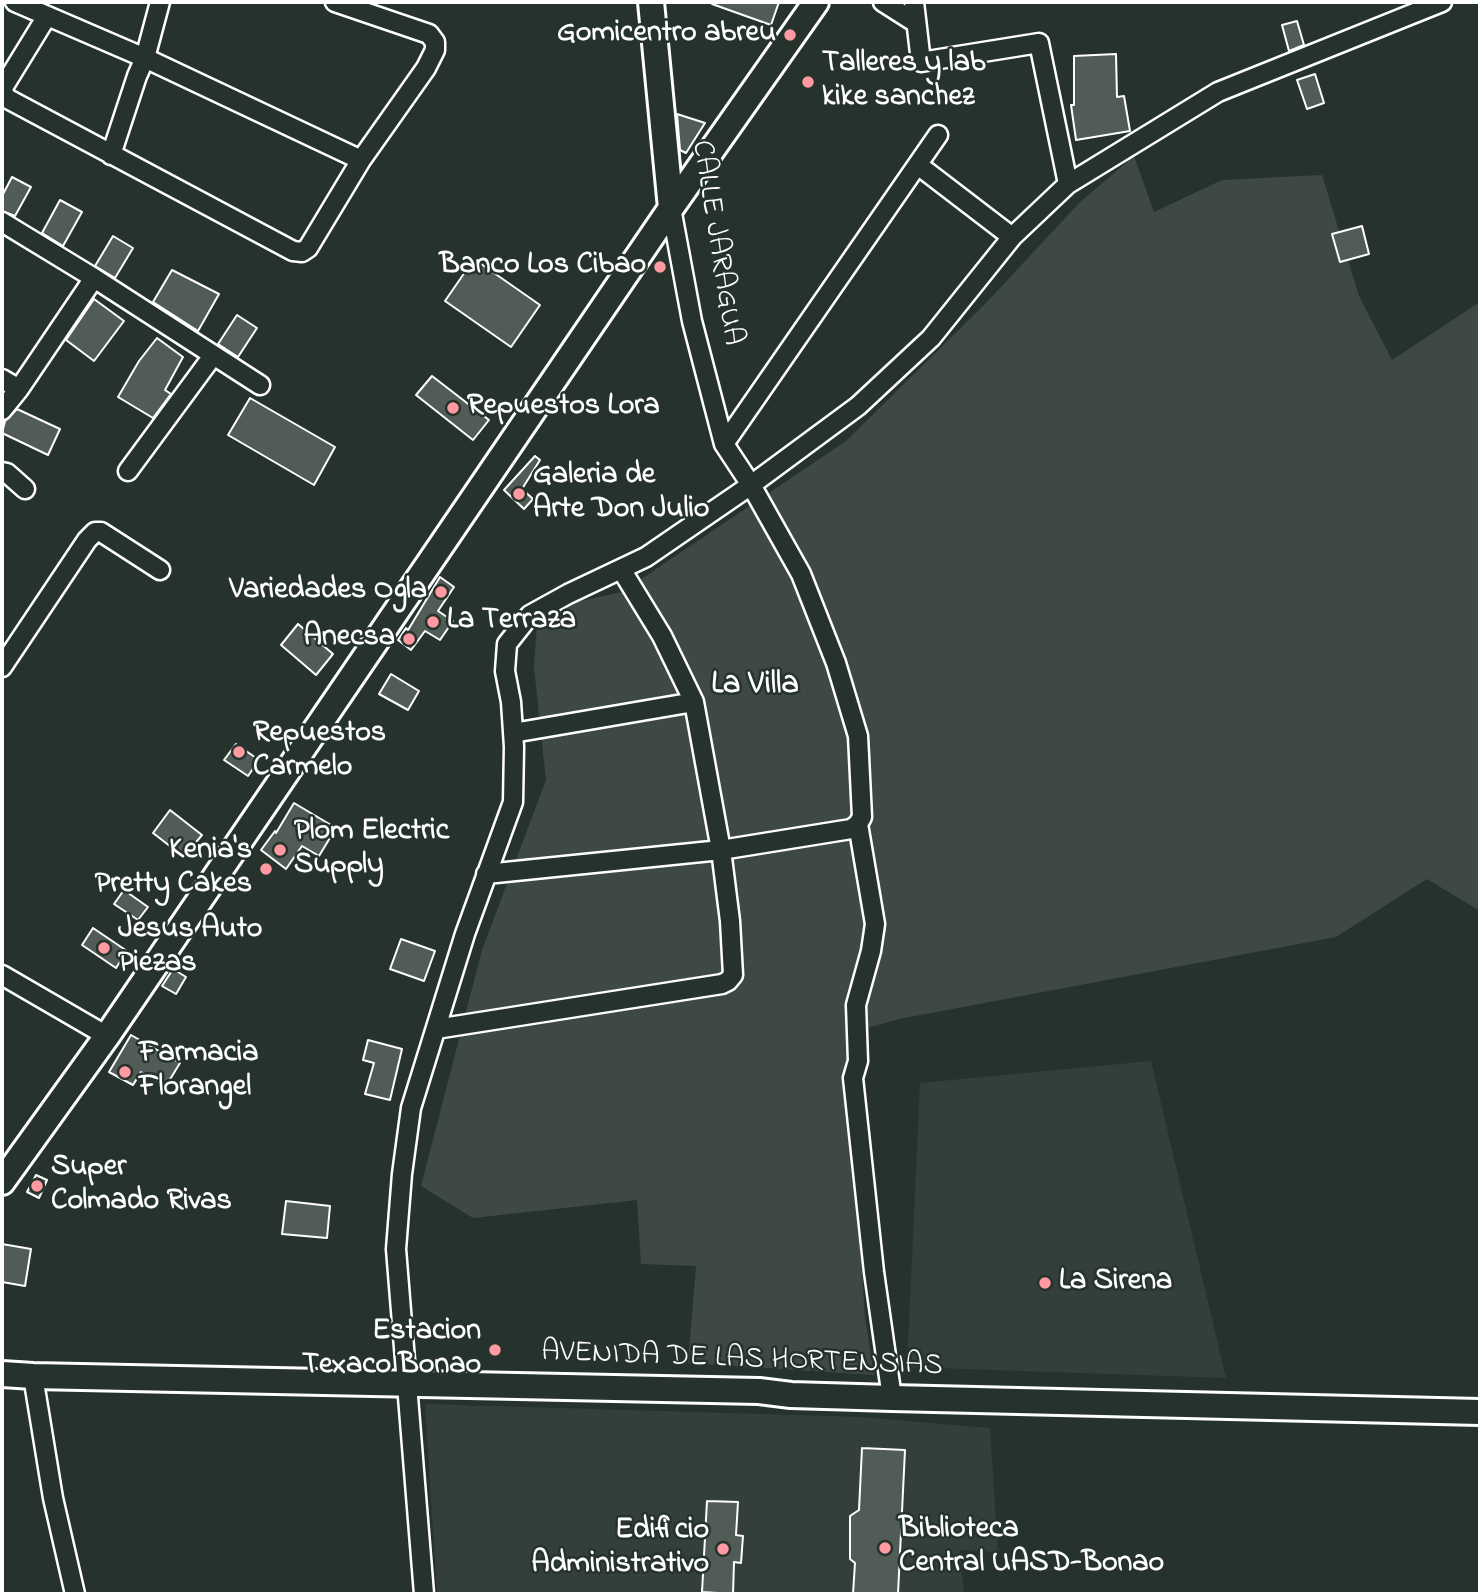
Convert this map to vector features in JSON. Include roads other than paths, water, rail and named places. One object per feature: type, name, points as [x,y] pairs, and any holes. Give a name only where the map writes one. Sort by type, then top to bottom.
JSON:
[{"type":"main road","name":"CALLE JARAGUA","points":[[651,2],[671,208]]},
{"type":"main road","points":[[2,1182],[107,1037],[671,208],[816,2]]},
{"type":"main road","name":"AVENIDA DE LAS HORTENSIAS","points":[[2,1374],[759,1391],[791,1395],[892,1398],[1480,1412]]},
{"type":"street","points":[[15,2],[145,58],[361,160]]},
{"type":"street","points":[[111,155],[145,58],[160,2]]},
{"type":"street","points":[[47,16],[4,86],[3,93],[8,99],[293,250],[302,252],[309,248],[361,160],[426,68],[435,50],[435,42],[429,34],[335,2]]},
{"type":"street","points":[[884,2],[916,23]]},
{"type":"street","points":[[914,2],[921,62],[1038,43],[1068,184]]},
{"type":"street","points":[[424,1594],[396,1249],[402,1174],[411,1108],[465,934],[513,802],[513,733],[505,671],[508,644],[530,615],[646,557],[751,485],[858,406],[931,338],[1012,237],[1068,184],[1218,92],[1442,2]]},
{"type":"street","points":[[724,444],[939,135]]},
{"type":"street","points":[[918,165],[1012,237]]},
{"type":"street","name":"CALLE JARAGUA","points":[[671,208],[692,321],[724,444],[751,485],[801,574],[836,663],[858,736],[862,817],[858,824],[875,924],[871,951],[856,1005],[858,1061],[853,1078],[874,1272],[892,1398]]},
{"type":"street","points":[[2,222],[260,386]]},
{"type":"street","points":[[2,410],[94,278]]},
{"type":"street","points":[[128,471],[212,356]]},
{"type":"street","points":[[2,379],[19,389]]},
{"type":"street","points":[[2,472],[24,489]]},
{"type":"street","points":[[2,667],[95,532],[101,532],[160,570]]},
{"type":"street","points":[[436,1029],[722,984],[729,981],[734,969],[721,850],[694,702],[662,636],[621,569]]},
{"type":"street","points":[[513,733],[694,702]]},
{"type":"street","points":[[486,874],[721,850],[850,829],[858,824]]},
{"type":"street","points":[[2,975],[107,1037]]},
{"type":"street","points":[[33,1376],[50,1485],[75,1594]]},
{"type":"place","name":"Gomicentro abreu","points":[[790,35]]},
{"type":"place","name":"Talleres y lab kike sanchez","points":[[808,82]]},
{"type":"place","name":"Banco Los Cibao","points":[[660,267]]},
{"type":"place","name":"Repuestos Lora","points":[[453,408]]},
{"type":"place","name":"Galeria de Arte Don Julio","points":[[519,494]]},
{"type":"place","name":"Variedades Ogla","points":[[441,592]]},
{"type":"place","name":"La Terraza","points":[[433,622]]},
{"type":"place","name":"Anecsa","points":[[409,639]]},
{"type":"place","name":"Repuestos Carmelo","points":[[239,752]]},
{"type":"place","name":"Plom Electric Supply","points":[[280,850]]},
{"type":"place","name":"Kenia's Pretty Cakes","points":[[266,869]]},
{"type":"place","name":"Jesus Auto Piezas","points":[[104,948]]},
{"type":"place","name":"Farmacia Florangel","points":[[125,1072]]},
{"type":"place","name":"Super Colmado Rivas","points":[[37,1186]]},
{"type":"place","name":"La Sirena","points":[[1045,1283]]},
{"type":"place","name":"Estacion Texaco Bonao","points":[[495,1350]]},
{"type":"place","name":"Biblioteca Central UASD-Bonao","points":[[885,1548]]},
{"type":"place","name":"Edificio Administrativo","points":[[723,1549]]},
{"type":"district","name":"La Villa","points":[[755,687]]}]
